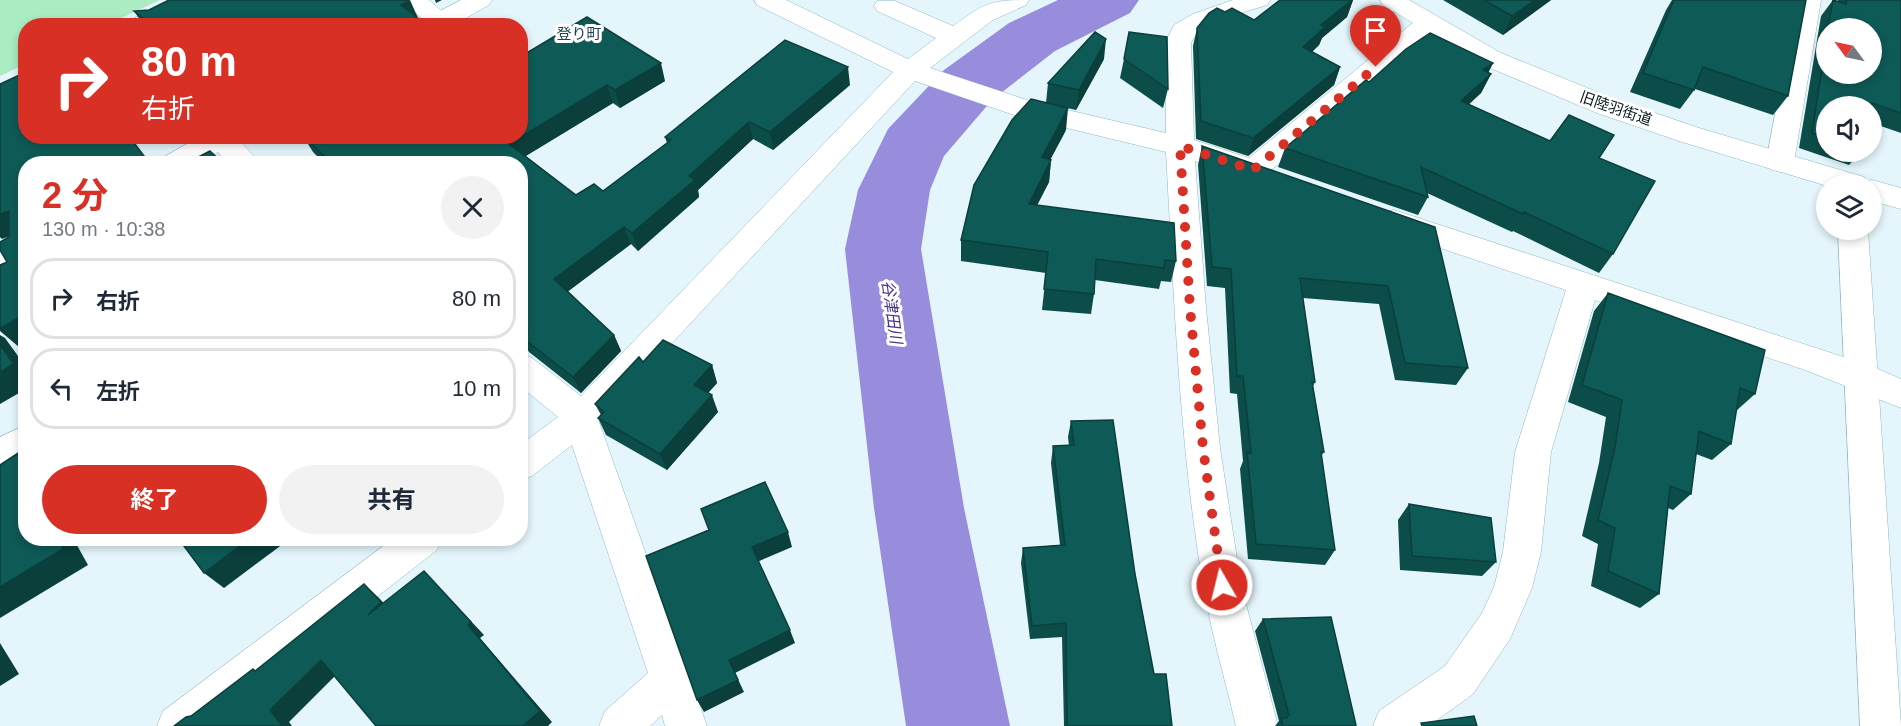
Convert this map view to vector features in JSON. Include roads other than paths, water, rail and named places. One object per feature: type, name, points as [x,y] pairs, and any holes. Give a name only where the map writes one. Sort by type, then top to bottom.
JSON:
[{"type":"street","points":[[156,18],[192,0]]},
{"type":"street","points":[[414,0],[431,18]]},
{"type":"street","points":[[446,18],[480,0]]},
{"type":"street","points":[[766,0],[910,70],[1027,110],[1180,146],[1286,182]]},
{"type":"street","points":[[528,459],[581,419],[910,70],[984,15],[1017,0]]},
{"type":"street","points":[[1257,726],[1222,585],[1205,459],[1190,308],[1180,146],[1178,43],[1183,31],[1202,19],[1258,0]]},
{"type":"street","name":"旧陸羽街道","points":[[1392,0],[1476,50],[1535,79],[1604,106],[1818,174]]},
{"type":"street","points":[[1780,162],[1805,2]]},
{"type":"street","points":[[886,6],[954,36]]},
{"type":"street","points":[[1253,170],[1429,23]]},
{"type":"street","points":[[188,156],[208,144]]},
{"type":"street","points":[[227,144],[239,156]]},
{"type":"street","name":"旧陸羽街道","points":[[1882,193],[1901,199]]},
{"type":"street","points":[[1373,213],[1471,248],[1584,283],[1862,376],[1901,394]]},
{"type":"street","points":[[1854,240],[1881,726]]},
{"type":"street","points":[[0,256],[18,246]]},
{"type":"street","points":[[1394,726],[1459,680],[1496,626],[1513,588],[1522,552],[1533,452],[1584,283]]},
{"type":"street","points":[[528,373],[562,399],[581,419],[686,726]]},
{"type":"street","points":[[0,455],[18,445]]},
{"type":"street","points":[[178,726],[414,546]]},
{"type":"street","points":[[620,726],[669,681]]},
{"type":"waterway","name":"谷津田川","points":[[958,726],[919,508],[883,249],[894,190],[913,146],[968,85],[1032,37],[1108,0]]},
{"type":"district","name":"登り町","points":[[579,33]]}]
